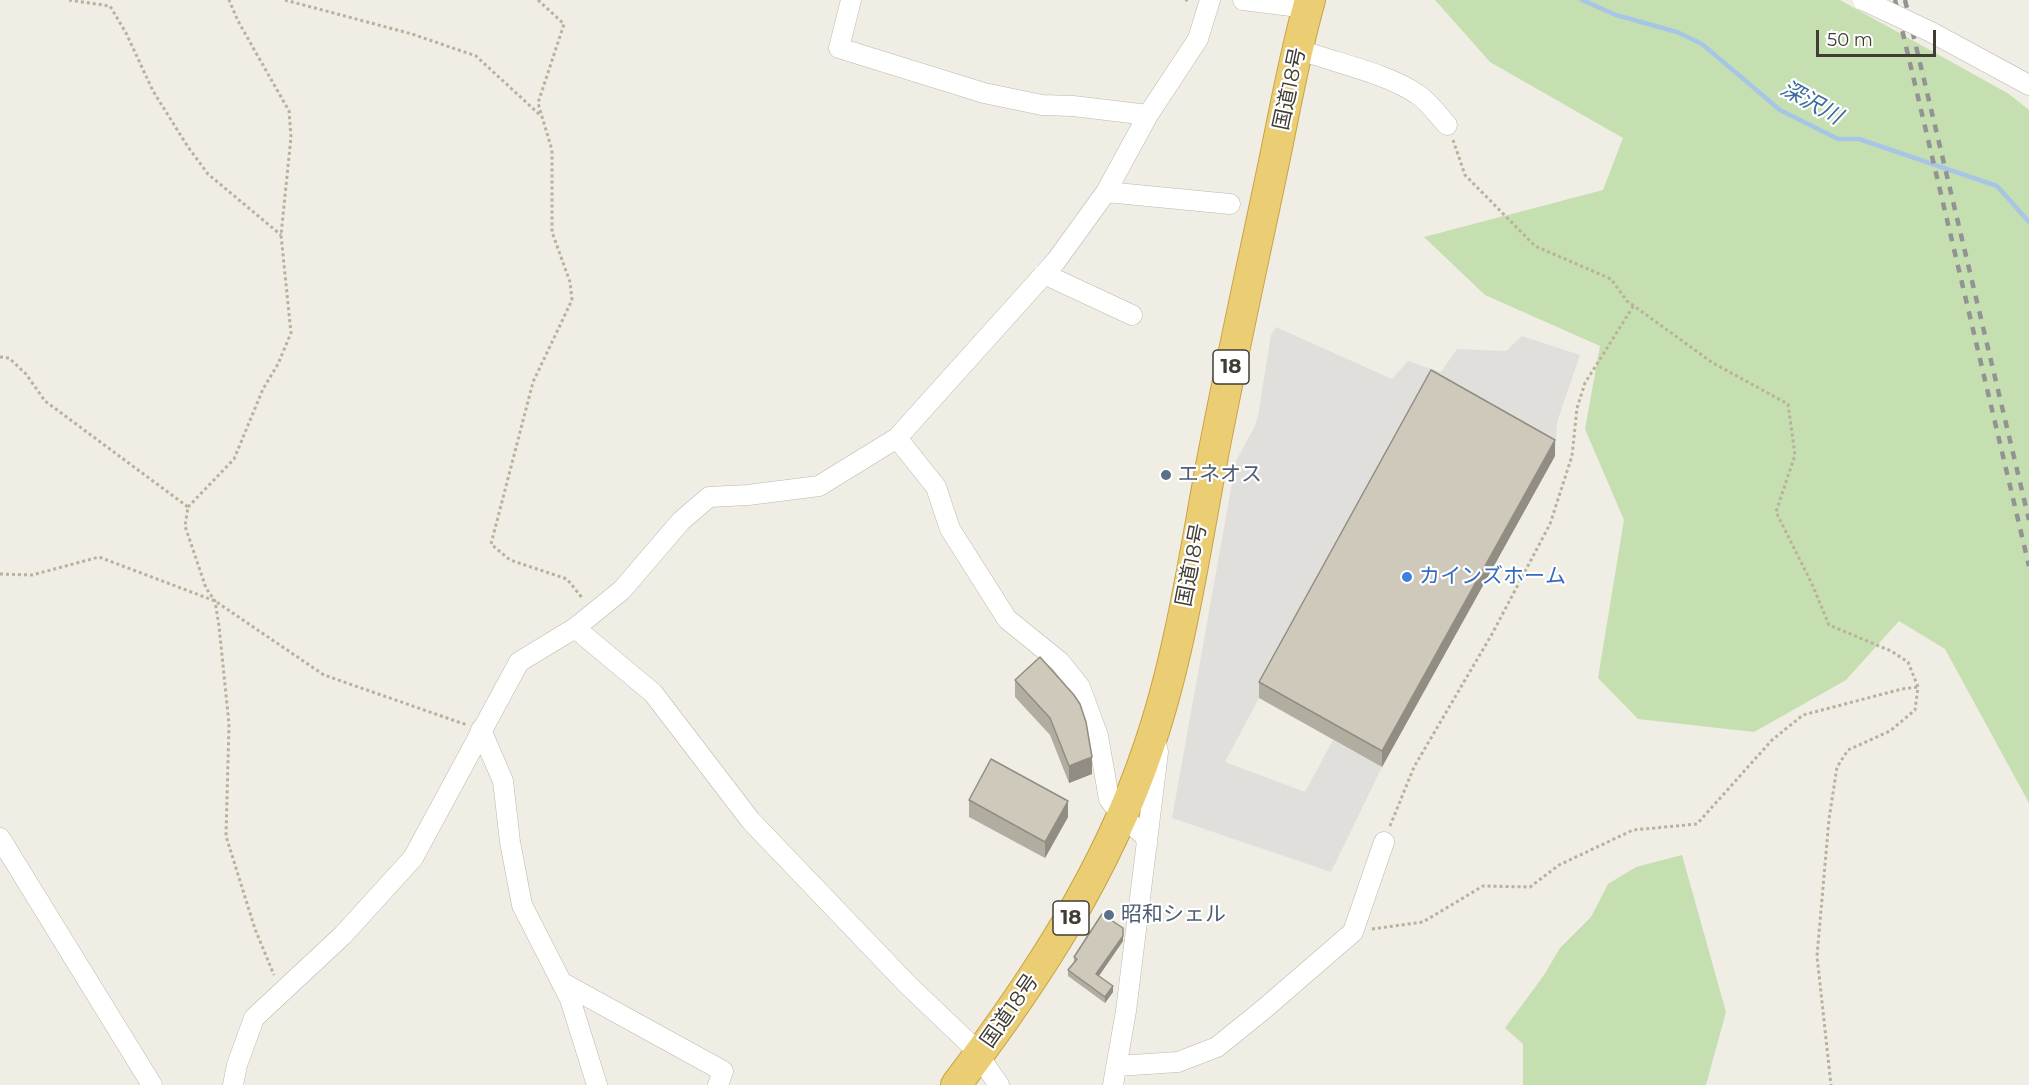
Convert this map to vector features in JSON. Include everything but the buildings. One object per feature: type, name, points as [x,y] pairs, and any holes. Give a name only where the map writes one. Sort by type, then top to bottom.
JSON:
[{"type":"highway","name":"国道18号","points":[[957,1085],[1053,948],[1106,851],[1122,816],[1153,733],[1166,691],[1223,403],[1308,4]]},
{"type":"street","points":[[851,0],[839,48],[984,93],[1042,105],[1073,106],[1148,115]]},
{"type":"street","points":[[233,1085],[237,1065],[254,1018],[343,935],[413,858],[519,662],[575,627],[622,590],[681,521],[709,497],[765,494],[819,486],[897,438],[1056,261],[1106,192],[1148,115],[1198,39],[1210,0]]},
{"type":"street","points":[[1243,0],[1308,4]]},
{"type":"street","points":[[1863,0],[1931,32],[2029,85]]},
{"type":"street","points":[[1298,49],[1377,75],[1419,94],[1447,124]]},
{"type":"street","points":[[1106,192],[1230,204]]},
{"type":"street","points":[[1044,274],[1132,315]]},
{"type":"street","points":[[897,438],[936,487],[950,529],[1007,619],[1060,662],[1080,687],[1098,736],[1109,799],[1122,816],[1144,836],[1147,844]]},
{"type":"street","points":[[575,627],[653,693],[751,821],[908,985],[980,1055],[999,1085]]},
{"type":"street","points":[[481,730],[503,781],[510,842],[522,905],[570,999],[597,1085]]},
{"type":"street","points":[[1153,733],[1158,752],[1126,1011],[1115,1076],[1178,1062],[1217,1047],[1353,932],[1384,842]]},
{"type":"street","points":[[0,838],[152,1085]]},
{"type":"street","points":[[561,982],[723,1071],[718,1085]]},
{"type":"path","points":[[69,0],[110,6],[126,33],[153,91],[208,174],[281,235]]},
{"type":"path","points":[[229,0],[238,21],[289,111],[291,137],[281,235],[291,333],[278,364],[263,389],[234,459],[188,507],[185,526],[206,588],[215,601],[229,724],[226,836],[255,929],[282,993]]},
{"type":"path","points":[[285,0],[412,34],[476,56],[542,116]]},
{"type":"path","points":[[538,0],[564,24],[537,103],[552,150],[552,232],[570,282],[572,300],[533,382],[490,544],[510,560],[567,579],[593,613]]},
{"type":"path","points":[[1447,124],[1465,175],[1534,246],[1611,279],[1627,301],[1713,363],[1788,404],[1795,455],[1776,512],[1830,625],[1892,651],[1908,662],[1918,687],[1915,710],[1890,731],[1848,750],[1837,767],[1829,819],[1817,956],[1831,1085]]},
{"type":"path","points":[[1384,842],[1414,767],[1492,634],[1550,524],[1572,456],[1577,408],[1585,383],[1634,305]]},
{"type":"path","points":[[0,357],[9,358],[26,374],[45,401],[188,507]]},
{"type":"path","points":[[0,574],[32,575],[99,557],[215,601],[324,675],[481,730]]},
{"type":"path","points":[[1353,932],[1423,922],[1483,886],[1530,887],[1559,865],[1632,830],[1697,824],[1772,740],[1803,715],[1902,689],[1918,687]]},
{"type":"green space","points":[[1435,0],[1840,0],[2009,94],[2029,110],[2029,803],[1945,649],[1899,621],[1846,680],[1754,732],[1638,719],[1598,678],[1624,520],[1585,429],[1600,346],[1485,295],[1424,237],[1603,190],[1623,138],[1490,62]]},
{"type":"green space","points":[[1682,855],[1726,1012],[1706,1085],[1523,1085],[1523,1044],[1505,1028],[1544,975],[1560,948],[1591,917],[1608,884],[1636,867]]},
{"type":"shaded area","points":[[1276,327],[1392,379],[1408,361],[1441,372],[1457,349],[1506,351],[1522,336],[1580,355],[1557,422],[1555,456],[1259,698],[1225,762],[1305,792],[1333,740],[1382,767],[1331,872],[1172,818],[1236,461],[1258,416],[1271,335]]},
{"type":"waterway","name":"深沢川","points":[[1582,0],[1616,15],[1677,32],[1702,44],[1780,110],[1838,139],[1859,139],[1997,186],[2029,222]]},
{"type":"railway","points":[[1895,0],[2029,566]]},
{"type":"railway","points":[[1905,0],[2029,520]]},
{"type":"place","name":"エネオス","points":[[1166,475]]},
{"type":"place","name":"カインズホーム","points":[[1407,577]]},
{"type":"place","name":"昭和シェル","points":[[1109,915]]}]
